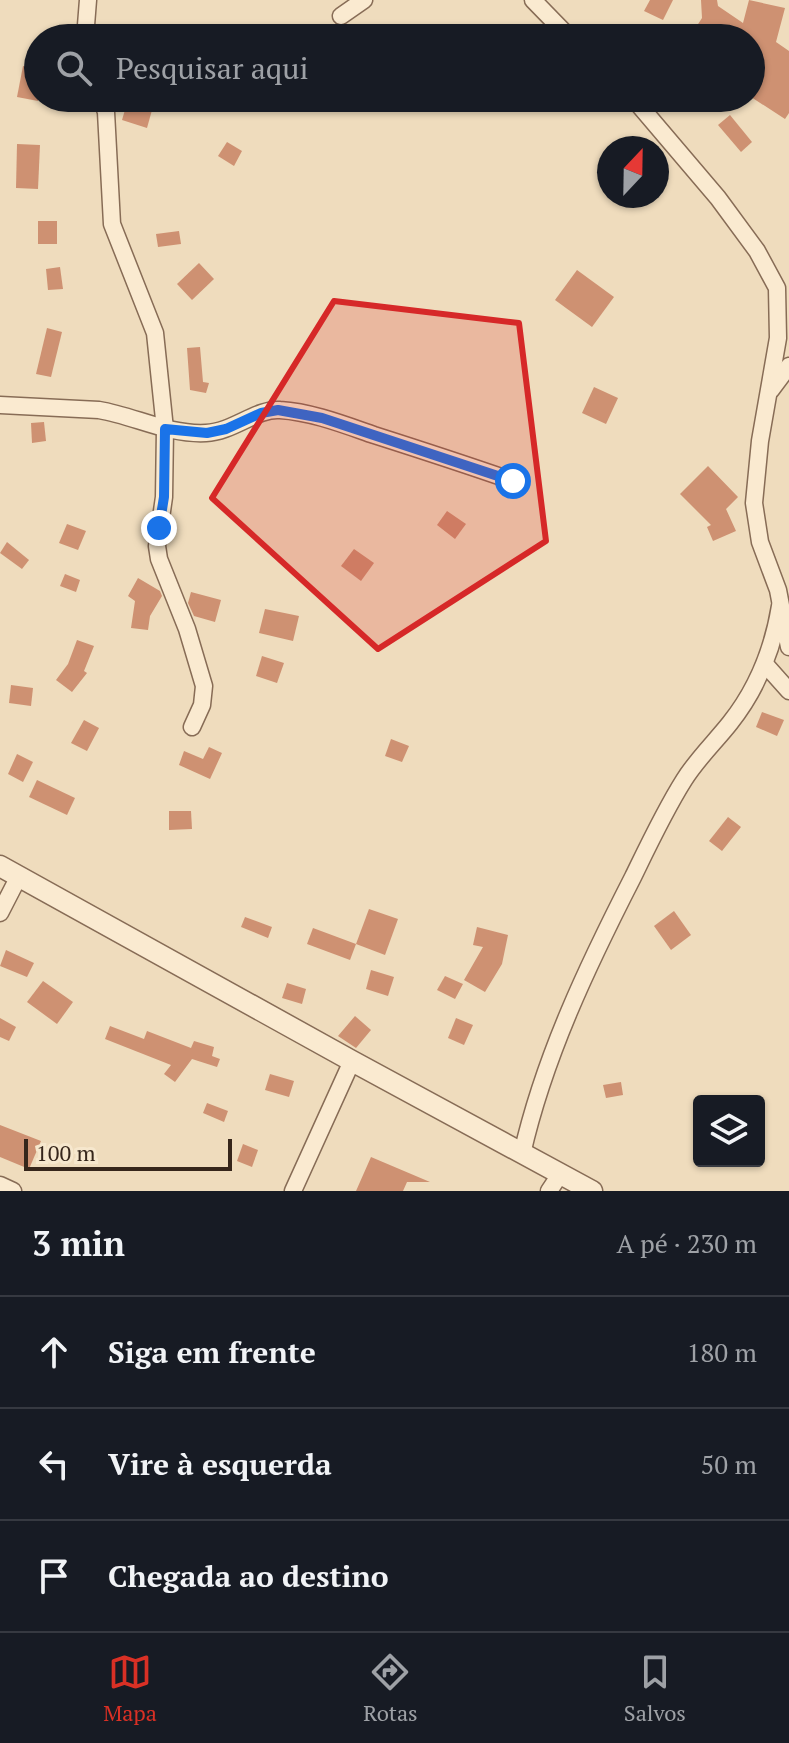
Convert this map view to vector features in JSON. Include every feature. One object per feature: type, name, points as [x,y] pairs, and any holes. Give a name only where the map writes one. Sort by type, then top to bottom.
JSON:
[{"type":"street","points":[[86,24],[88,0]]},
{"type":"street","points":[[341,16],[364,0]]},
{"type":"street","points":[[533,0],[556,24]]},
{"type":"street","points":[[106,112],[112,224],[155,333],[165,429],[164,497],[157,546],[204,686],[202,705],[192,727]]},
{"type":"street","points":[[645,112],[718,198],[757,251],[772,278],[779,303],[778,338],[760,441],[754,503],[760,542],[773,571],[789,647]]},
{"type":"street","points":[[769,394],[789,366]]},
{"type":"street","points":[[0,405],[99,410],[165,429],[207,433],[241,424],[269,411],[292,411],[513,481]]},
{"type":"street","points":[[522,1154],[553,1052],[621,900],[685,778],[743,706],[765,664],[780,606]]},
{"type":"street","points":[[765,664],[789,691]]},
{"type":"street","points":[[0,866],[592,1191]]},
{"type":"street","points":[[0,913],[18,878]]},
{"type":"street","points":[[293,1191],[352,1061]]},
{"type":"street","points":[[549,1191],[561,1173]]},
{"type":"street","points":[[0,1185],[13,1191]]},
{"type":"highlighted area","points":[[334,301],[519,323],[546,541],[378,649],[212,498]]},
{"type":"building","points":[[650,0],[673,0],[663,20],[644,11]]},
{"type":"building","points":[[701,0],[717,0],[718,6],[743,23],[749,0],[785,8],[776,42],[789,51],[789,113],[785,119],[765,106],[765,24],[698,24],[702,18]]},
{"type":"building","points":[[23,66],[24,66],[24,98],[17,97]]},
{"type":"building","points":[[124,112],[151,112],[147,128],[122,120]]},
{"type":"building","points":[[730,115],[752,142],[741,152],[718,125]]},
{"type":"building","points":[[227,142],[242,151],[234,166],[218,156]]},
{"type":"building","points":[[17,144],[40,145],[38,189],[16,188]]},
{"type":"building","points":[[38,221],[57,221],[57,244],[38,244]]},
{"type":"building","points":[[179,231],[181,244],[158,247],[156,234]]},
{"type":"building","points":[[199,263],[214,279],[192,300],[177,284]]},
{"type":"building","points":[[60,267],[63,289],[48,290],[46,269]]},
{"type":"building","points":[[577,270],[614,297],[592,327],[555,300]]},
{"type":"building","points":[[47,328],[62,332],[51,377],[36,374]]},
{"type":"building","points":[[200,347],[203,382],[209,383],[206,393],[190,390],[187,348]]},
{"type":"building","points":[[594,387],[618,398],[606,424],[582,413]]},
{"type":"building","points":[[44,422],[46,441],[32,443],[31,423]]},
{"type":"building","points":[[708,466],[738,497],[726,509],[736,531],[713,541],[707,527],[711,525],[680,494]]},
{"type":"building","points":[[447,511],[466,524],[455,539],[437,525]]},
{"type":"building","points":[[67,524],[86,531],[78,550],[59,543]]},
{"type":"building","points":[[7,542],[29,560],[22,569],[0,553]]},
{"type":"building","points":[[354,549],[374,563],[361,581],[341,566]]},
{"type":"building","points":[[65,574],[80,580],[76,592],[60,586]]},
{"type":"building","points":[[138,578],[160,591],[162,596],[150,616],[148,630],[131,628],[135,601],[128,596]]},
{"type":"building","points":[[191,592],[221,600],[215,622],[194,616],[188,603]]},
{"type":"building","points":[[265,609],[299,616],[293,641],[259,633]]},
{"type":"building","points":[[77,640],[94,646],[84,671],[87,673],[72,692],[56,680],[68,664]]},
{"type":"building","points":[[262,656],[284,663],[277,683],[256,676]]},
{"type":"building","points":[[11,685],[33,688],[31,706],[9,703]]},
{"type":"building","points":[[762,712],[784,720],[777,736],[756,727]]},
{"type":"building","points":[[84,720],[99,728],[87,751],[71,743]]},
{"type":"building","points":[[391,739],[409,746],[402,762],[385,756]]},
{"type":"building","points":[[209,747],[222,753],[210,779],[179,765],[184,751],[203,759]]},
{"type":"building","points":[[17,754],[33,762],[23,782],[8,774]]},
{"type":"building","points":[[37,780],[75,798],[67,815],[29,797]]},
{"type":"building","points":[[169,811],[191,811],[192,829],[169,830]]},
{"type":"building","points":[[728,817],[741,827],[722,851],[709,841]]},
{"type":"building","points":[[369,909],[398,919],[385,955],[356,944]]},
{"type":"building","points":[[674,911],[691,935],[671,950],[654,926]]},
{"type":"building","points":[[245,917],[272,927],[268,938],[241,927]]},
{"type":"building","points":[[477,927],[508,935],[502,964],[485,992],[464,980],[483,947],[473,945]]},
{"type":"building","points":[[313,928],[356,944],[350,960],[307,944]]},
{"type":"building","points":[[6,950],[34,963],[27,977],[0,966]]},
{"type":"building","points":[[371,970],[394,977],[388,996],[366,989]]},
{"type":"building","points":[[445,976],[463,984],[455,999],[437,990]]},
{"type":"building","points":[[43,981],[73,1002],[57,1024],[27,1002]]},
{"type":"building","points":[[287,983],[306,989],[302,1004],[282,998]]},
{"type":"building","points":[[355,1016],[371,1030],[356,1048],[338,1036]]},
{"type":"building","points":[[0,1018],[16,1027],[9,1041],[0,1037]]},
{"type":"building","points":[[456,1018],[473,1025],[464,1045],[448,1038]]},
{"type":"building","points":[[110,1026],[144,1039],[147,1031],[191,1048],[194,1041],[214,1047],[212,1056],[220,1059],[217,1067],[192,1059],[175,1082],[164,1074],[171,1065],[105,1039]]},
{"type":"building","points":[[270,1074],[294,1081],[289,1097],[265,1090]]},
{"type":"building","points":[[621,1082],[623,1095],[606,1098],[603,1085]]},
{"type":"building","points":[[207,1103],[228,1111],[224,1122],[203,1113]]},
{"type":"building","points":[[0,1125],[41,1141],[29,1169],[0,1157]]},
{"type":"building","points":[[243,1144],[258,1150],[252,1167],[237,1161]]},
{"type":"building","points":[[371,1157],[430,1182],[407,1182],[403,1191],[356,1191]]},
{"type":"route","points":[[159,528],[164,497],[165,429],[207,433],[241,424],[269,411],[292,411],[322,418],[513,481]]}]
